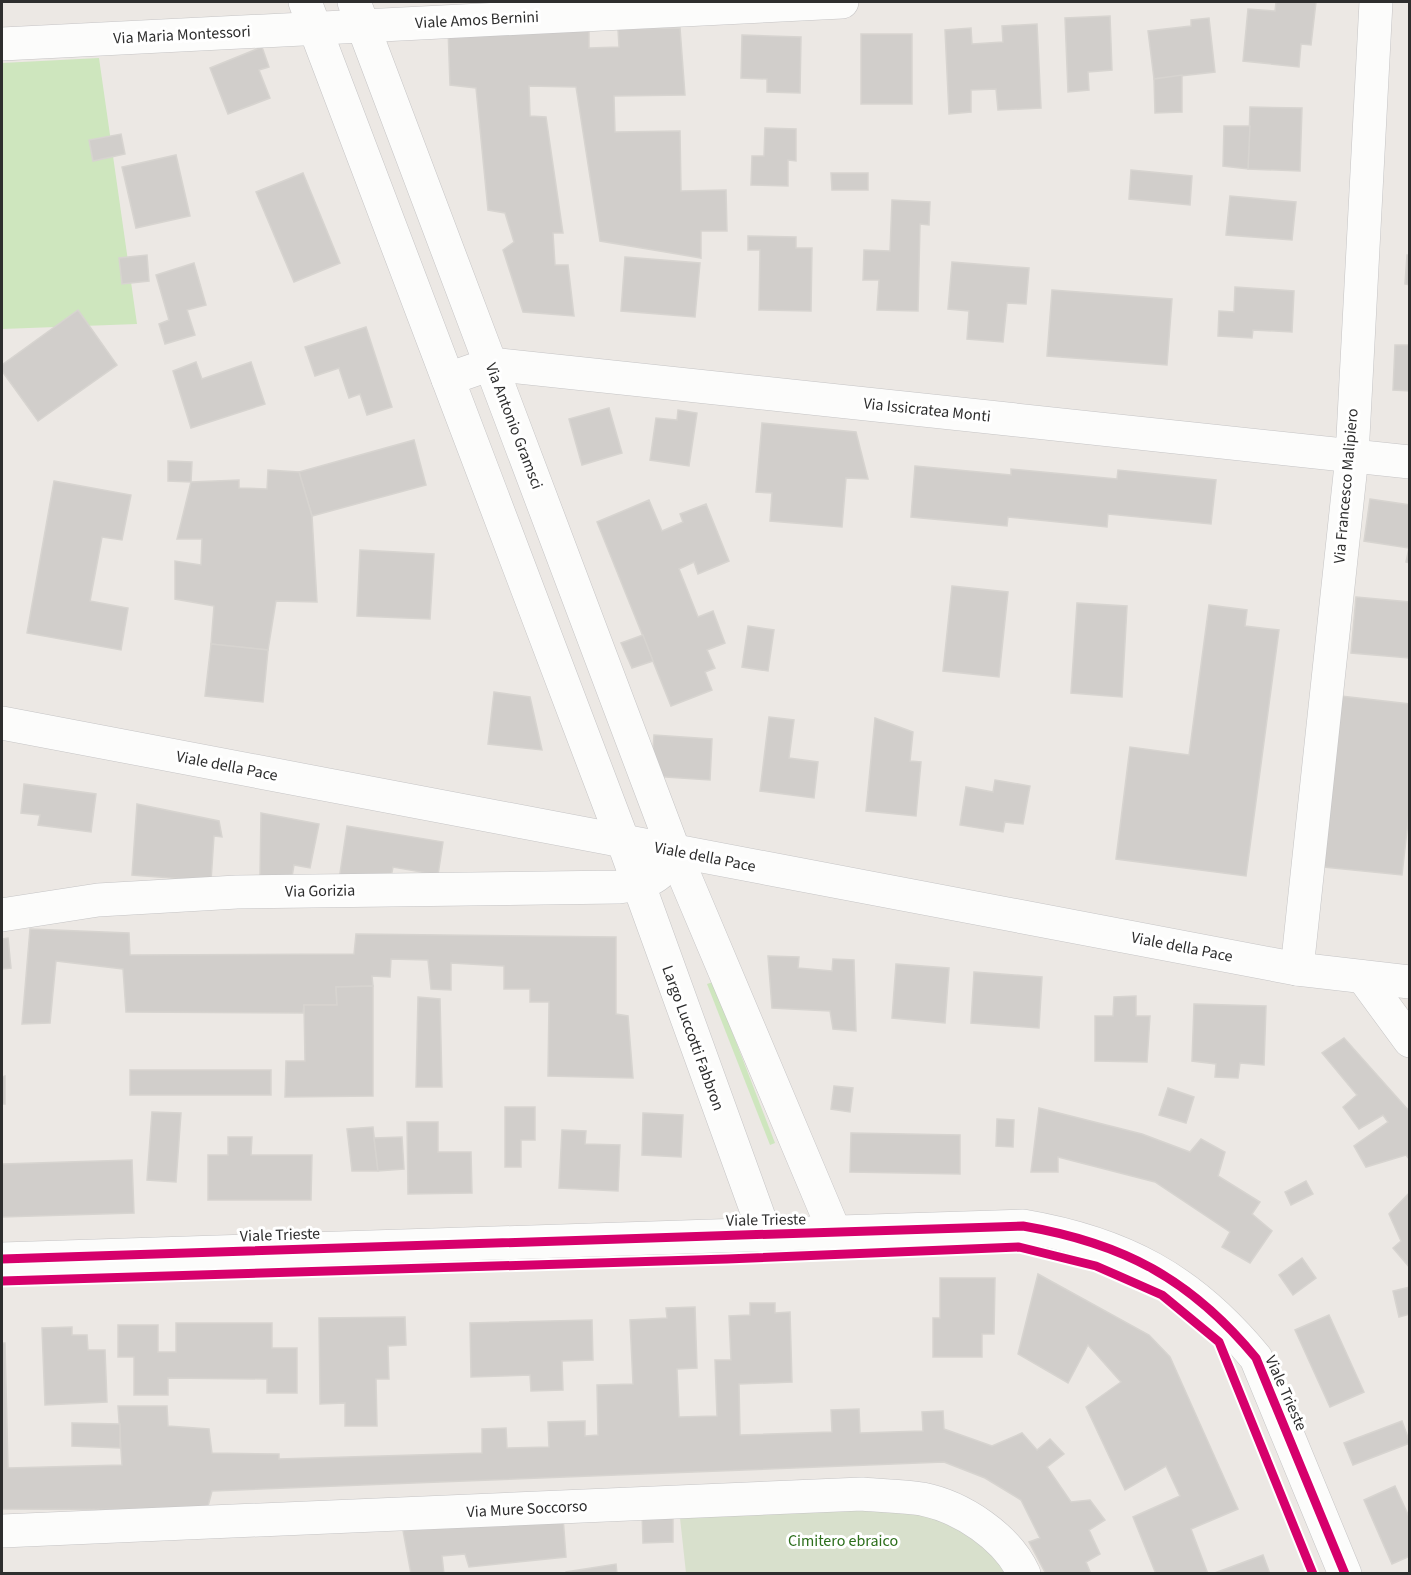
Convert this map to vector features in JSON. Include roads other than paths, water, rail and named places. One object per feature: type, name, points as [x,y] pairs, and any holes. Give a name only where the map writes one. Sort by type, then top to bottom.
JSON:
[{"type":"street","name":"Viale Amos Bernini","points":[[358,13],[842,2]]},
{"type":"street","name":"Via Francesco Malipiero","points":[[1297,969],[1352,456],[1376,2]]},
{"type":"street","name":"Via Maria Montessori","points":[[2,44],[310,15],[358,13]]},
{"type":"street","name":"Via Antonio Gramsci","points":[[358,13],[674,851]]},
{"type":"street","points":[[310,15],[623,841]]},
{"type":"street","name":"Via Issicratea Monti","points":[[448,379],[491,364],[1410,462]]},
{"type":"street","name":"Viale della Pace","points":[[2,723],[1297,969],[1410,982]]},
{"type":"street","name":"Largo Luccotti Fabbron","points":[[623,841],[765,1234]]},
{"type":"street","points":[[639,885],[668,868],[674,851]]},
{"type":"street","points":[[674,851],[835,1233]]},
{"type":"street","name":"Via Gorizia","points":[[2,915],[98,900],[237,892],[639,885]]},
{"type":"street","points":[[1363,977],[1410,1041]]},
{"type":"street","name":"Viale Trieste","points":[[2,1259],[1023,1226],[1065,1233],[1106,1245],[1144,1262],[1176,1281],[1206,1303],[1256,1358],[1345,1574]]},
{"type":"street","name":"Via Mure Soccorso","points":[[2,1531],[862,1494],[924,1500],[951,1509],[995,1536],[1015,1555],[1024,1574]]},
{"type":"park label","name":"Cimitero ebraico","points":[[843,1541]]}]
